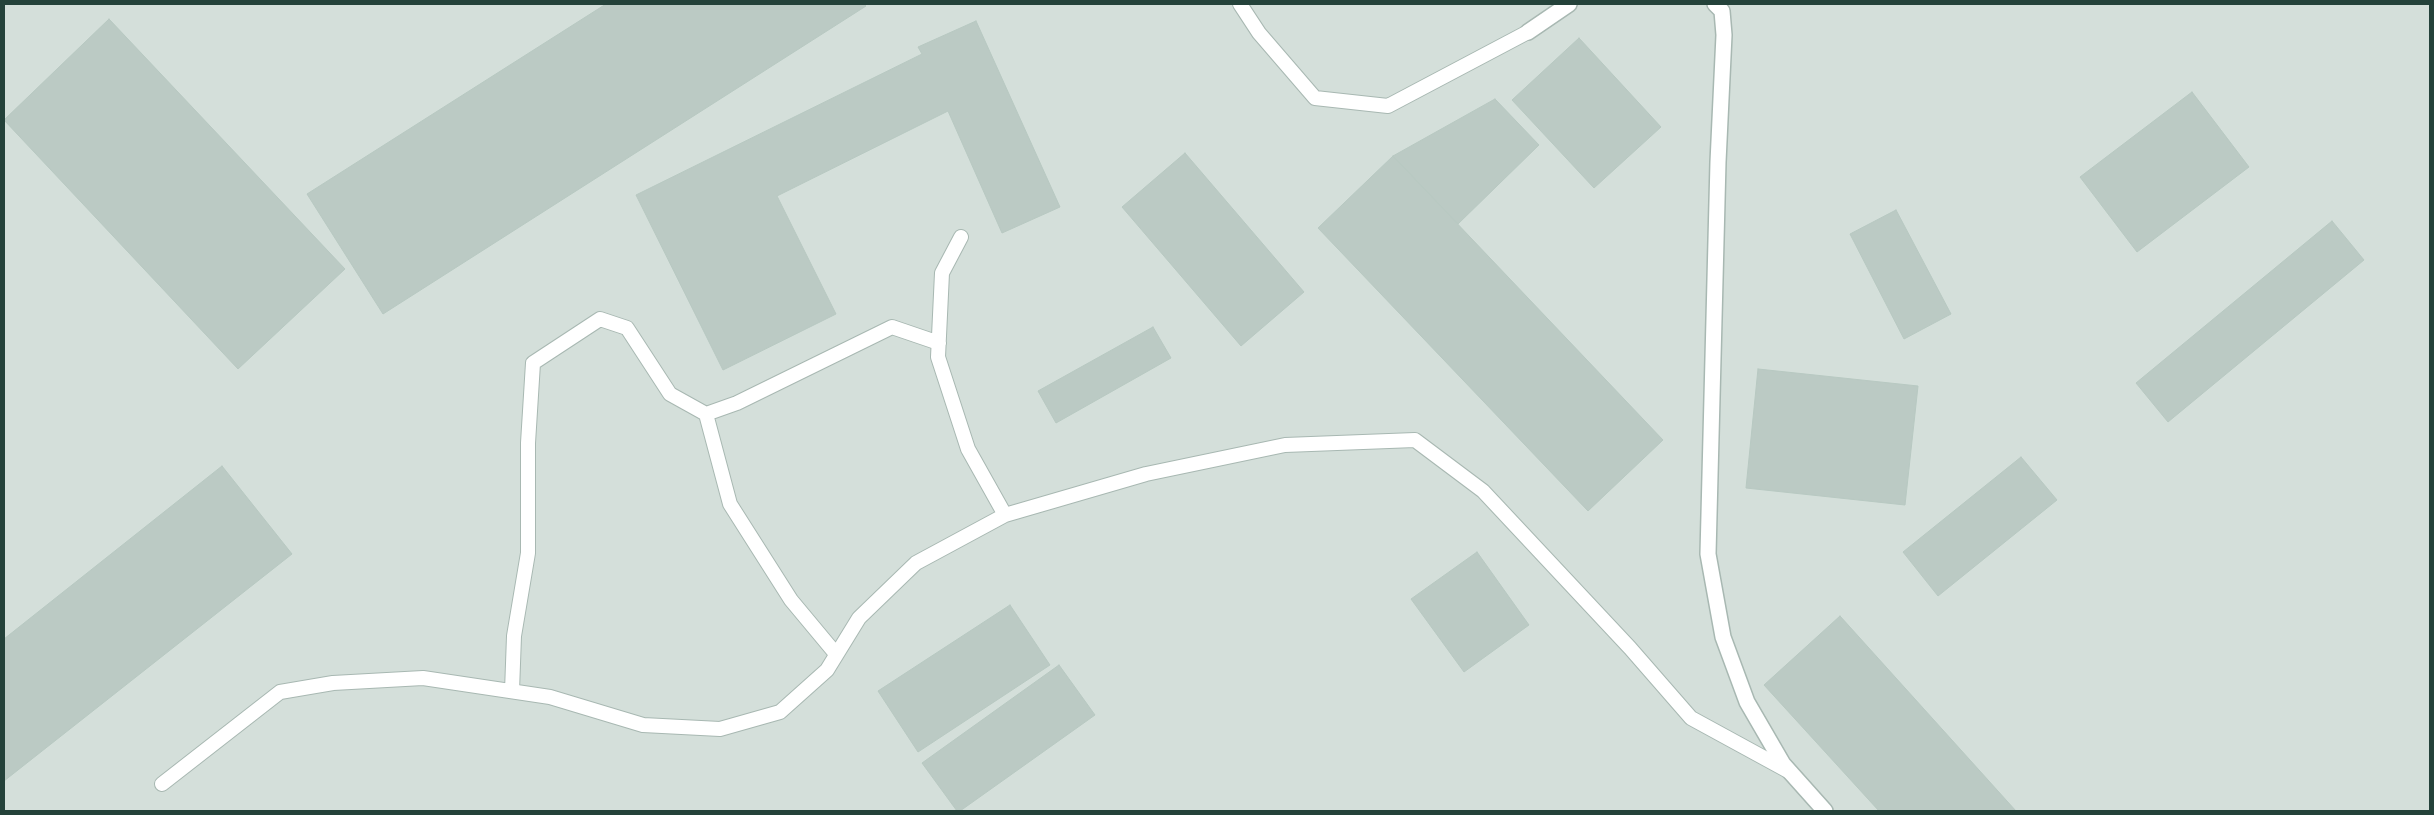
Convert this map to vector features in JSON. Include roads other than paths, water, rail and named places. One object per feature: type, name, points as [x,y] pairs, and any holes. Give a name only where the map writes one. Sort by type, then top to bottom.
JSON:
[{"type":"street","points":[[1528,32],[1569,4]]},
{"type":"street","points":[[1722,6],[1724,35],[1718,162],[1708,554],[1723,637],[1747,702],[1783,764],[1825,811]]},
{"type":"lane","points":[[1240,4],[1259,33],[1315,98],[1388,106],[1528,32]]},
{"type":"lane","points":[[961,237],[942,273],[938,357],[968,449],[1005,515]]},
{"type":"lane","points":[[512,691],[514,636],[528,553],[528,442],[533,363],[600,319],[627,328],[670,394],[706,414],[730,504],[791,600],[836,654]]},
{"type":"lane","points":[[706,414],[737,403],[892,327],[939,343]]},
{"type":"lane","points":[[162,784],[280,692],[333,683],[423,678],[550,697],[643,725],[720,729],[780,712],[827,670],[859,618],[916,563],[1005,515],[1146,474],[1285,445],[1415,440],[1483,491],[1630,648],[1690,718],[1790,772]]}]
